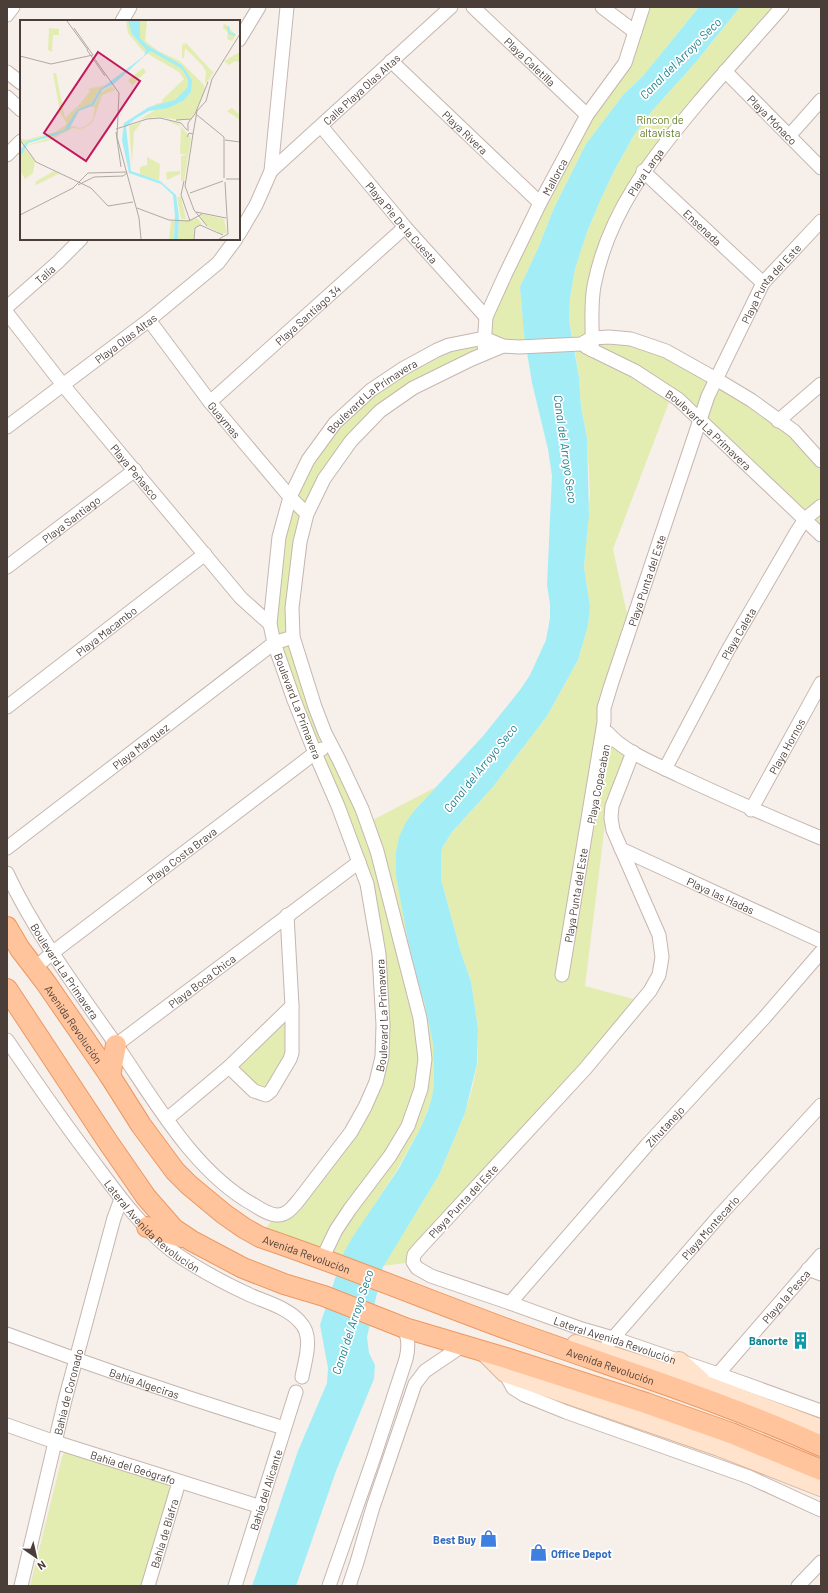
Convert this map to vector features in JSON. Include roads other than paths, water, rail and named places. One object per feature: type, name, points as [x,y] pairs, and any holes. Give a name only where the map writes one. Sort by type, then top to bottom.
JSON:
[{"type":"main road","name":"Avenida Revolución","points":[[7,927],[20,949],[110,1076],[141,1125],[175,1171],[208,1202],[244,1228],[260,1237],[407,1290],[527,1336],[705,1398],[821,1446]]},
{"type":"main road","points":[[7,989],[146,1197],[174,1229],[192,1241],[243,1268],[284,1284],[324,1296],[399,1326],[646,1403],[731,1434],[821,1470]]},
{"type":"main road","points":[[110,1076],[116,1045]]},
{"type":"main road","points":[[147,1227],[171,1233],[192,1241]]},
{"type":"street","points":[[7,15],[13,7]]},
{"type":"street","points":[[123,20],[130,7]]},
{"type":"street","points":[[240,38],[259,7]]},
{"type":"street","points":[[240,232],[256,205],[271,171],[287,7]]},
{"type":"street","name":"Calle Playa Olas Altas","points":[[271,171],[451,7]]},
{"type":"street","name":"Playa Caletilla","points":[[473,7],[587,115]]},
{"type":"street","points":[[602,7],[634,32]]},
{"type":"street","name":"Mallorca","points":[[484,354],[486,317],[540,203],[587,115],[625,63],[643,7]]},
{"type":"street","name":"Playa Larga","points":[[585,344],[591,319],[594,285],[603,252],[615,220],[643,171],[725,71],[782,7]]},
{"type":"street","name":"Playa Rivera","points":[[391,61],[540,203]]},
{"type":"street","name":"Playa Mónaco","points":[[725,71],[821,168]]},
{"type":"street","points":[[7,72],[20,82]]},
{"type":"street","points":[[7,97],[20,109]]},
{"type":"street","points":[[789,136],[821,100]]},
{"type":"street","name":"Playa Pie De la Cuesta","points":[[321,126],[406,227],[486,317]]},
{"type":"street","points":[[7,155],[20,142]]},
{"type":"street","name":"Ensenada","points":[[643,171],[763,283]]},
{"type":"street","name":"Playa Punta del Este","points":[[562,975],[604,722],[604,708],[700,419],[716,379],[763,283],[821,221]]},
{"type":"street","name":"Playa Santiago 34","points":[[210,402],[406,227]]},
{"type":"street","name":"Talía","points":[[7,307],[58,262],[80,240]]},
{"type":"street","name":"Playa Olas Altas","points":[[7,427],[149,320],[218,262],[235,240]]},
{"type":"street","name":"Playa Peñasco","points":[[7,313],[63,385],[241,598],[270,624]]},
{"type":"street","name":"Guaymas","points":[[149,320],[210,402],[290,497],[307,514]]},
{"type":"street","name":"Boulevard La Primavera","points":[[7,873],[17,895],[62,969],[167,1119],[197,1157],[227,1186],[249,1202],[275,1215],[282,1214],[290,1210],[351,1132],[365,1107],[376,1082],[382,1057],[383,1025],[379,954],[367,884],[338,806],[314,753],[294,700],[274,643],[270,624],[279,537],[290,497],[308,460],[335,423],[371,390],[404,368],[449,345],[484,338],[503,346],[519,347],[585,344],[609,337],[631,339],[666,351],[716,379],[750,400],[794,431],[821,461]]},
{"type":"street","name":"Boulevard La Primavera","points":[[585,344],[664,389],[678,399],[821,535]]},
{"type":"street","name":"Boulevard La Primavera","points":[[331,1262],[336,1230],[390,1156],[408,1126],[421,1089],[425,1059],[420,1018],[377,851],[362,809],[340,760],[330,744],[315,707],[293,637],[292,608],[300,542],[307,514],[324,479],[351,441],[380,411],[414,388],[503,346]]},
{"type":"street","points":[[778,421],[821,384]]},
{"type":"street","name":"Playa Santiago","points":[[7,567],[135,470]]},
{"type":"street","name":"Playa Caleta","points":[[665,769],[728,650],[805,519],[821,506]]},
{"type":"street","name":"Playa Macambo","points":[[7,707],[205,554]]},
{"type":"street","name":"Playa Marquez","points":[[7,848],[274,643],[293,637]]},
{"type":"street","name":"Playa Hornos","points":[[751,810],[821,682]]},
{"type":"street","name":"Playa Copacaban","points":[[562,975],[608,733],[618,743],[632,752],[665,769],[751,810],[821,838]]},
{"type":"street","name":"Playa Costa Brava","points":[[40,976],[52,953],[314,753],[330,744]]},
{"type":"street","name":"Playa Punta del Este","points":[[413,1262],[414,1255],[419,1249],[585,1069],[650,992],[659,975],[662,957],[659,935],[613,830],[611,818],[612,806],[632,752]]},
{"type":"street","name":"Playa las Hadas","points":[[621,849],[821,942]]},
{"type":"street","name":"Playa Boca Chica","points":[[116,1045],[359,862]]},
{"type":"street","points":[[229,1067],[254,1091],[266,1095],[272,1091],[290,1059],[292,1053],[292,1006],[287,915]]},
{"type":"street","name":"Zihutanejo","points":[[510,1303],[647,1145],[765,1016],[821,952]]},
{"type":"street","points":[[40,976],[62,969]]},
{"type":"street","points":[[167,1119],[229,1067],[292,1006]]},
{"type":"street","name":"Lateral Avenida Revolución","points":[[7,1040],[46,1098],[121,1199],[147,1227],[169,1248],[188,1262],[219,1280],[286,1312],[301,1322],[308,1338],[302,1377]]},
{"type":"street","name":"Playa Montecarlo","points":[[600,1351],[715,1221],[821,1105]]},
{"type":"street","name":"Bahía de Coronado","points":[[21,1586],[54,1442],[110,1233],[121,1199]]},
{"type":"street","name":"Playa la Pesca","points":[[713,1380],[821,1255]]},
{"type":"street","name":"Lateral Avenida Revolución","points":[[413,1262],[418,1268],[431,1276],[582,1330],[613,1338],[679,1362]]},
{"type":"street","points":[[808,1269],[821,1274]]},
{"type":"street","points":[[330,1586],[406,1359],[408,1340],[399,1326]]},
{"type":"street","name":"Bahía Algeciras","points":[[7,1334],[76,1360],[186,1398],[284,1428]]},
{"type":"street","points":[[527,1336],[554,1338],[713,1380],[821,1411]]},
{"type":"street","points":[[349,1586],[373,1507],[415,1384],[425,1371],[462,1346]]},
{"type":"street","points":[[485,1353],[505,1373],[514,1388],[524,1395],[566,1412],[749,1477],[821,1510]]},
{"type":"street","points":[[679,1362],[713,1380],[821,1429]]},
{"type":"street","points":[[505,1373],[712,1444],[821,1487]]},
{"type":"street","name":"Bahía del Alicante","points":[[235,1586],[296,1392]]},
{"type":"street","name":"Bahía del Geógrafo","points":[[7,1425],[54,1442],[261,1507]]},
{"type":"street","name":"Bahía de Biafra","points":[[148,1586],[179,1482]]},
{"type":"street","points":[[798,1586],[818,1569]]},
{"type":"water","name":"Canal del Arroyo Seco","points":[[699,7],[740,7],[696,62],[651,112],[634,135],[613,173],[600,201],[587,232],[575,269],[570,298],[569,320],[579,377],[581,407],[587,438],[589,514],[584,567],[590,607],[588,626],[578,660],[547,716],[492,788],[452,832],[442,848],[441,879],[461,953],[471,981],[478,1029],[477,1064],[465,1113],[439,1175],[383,1267],[367,1337],[369,1353],[375,1365],[374,1379],[336,1471],[296,1586],[252,1586],[298,1451],[327,1383],[328,1368],[320,1325],[343,1254],[399,1168],[421,1127],[432,1097],[434,1083],[433,1044],[425,1005],[408,941],[396,876],[396,852],[399,837],[406,822],[414,811],[483,736],[520,690],[530,675],[546,640],[550,618],[550,604],[547,585],[552,476],[548,449],[532,383],[524,334],[520,287],[539,246],[554,208],[586,144],[623,95],[642,77]]},
{"type":"place","name":"Banorte","points":[[801,1340]]},
{"type":"place","name":"Best Buy","points":[[489,1539]]},
{"type":"place","name":"Office Depot","points":[[538,1553]]},
{"type":"park label","name":"Rincon de altavista","points":[[660,125]]}]
